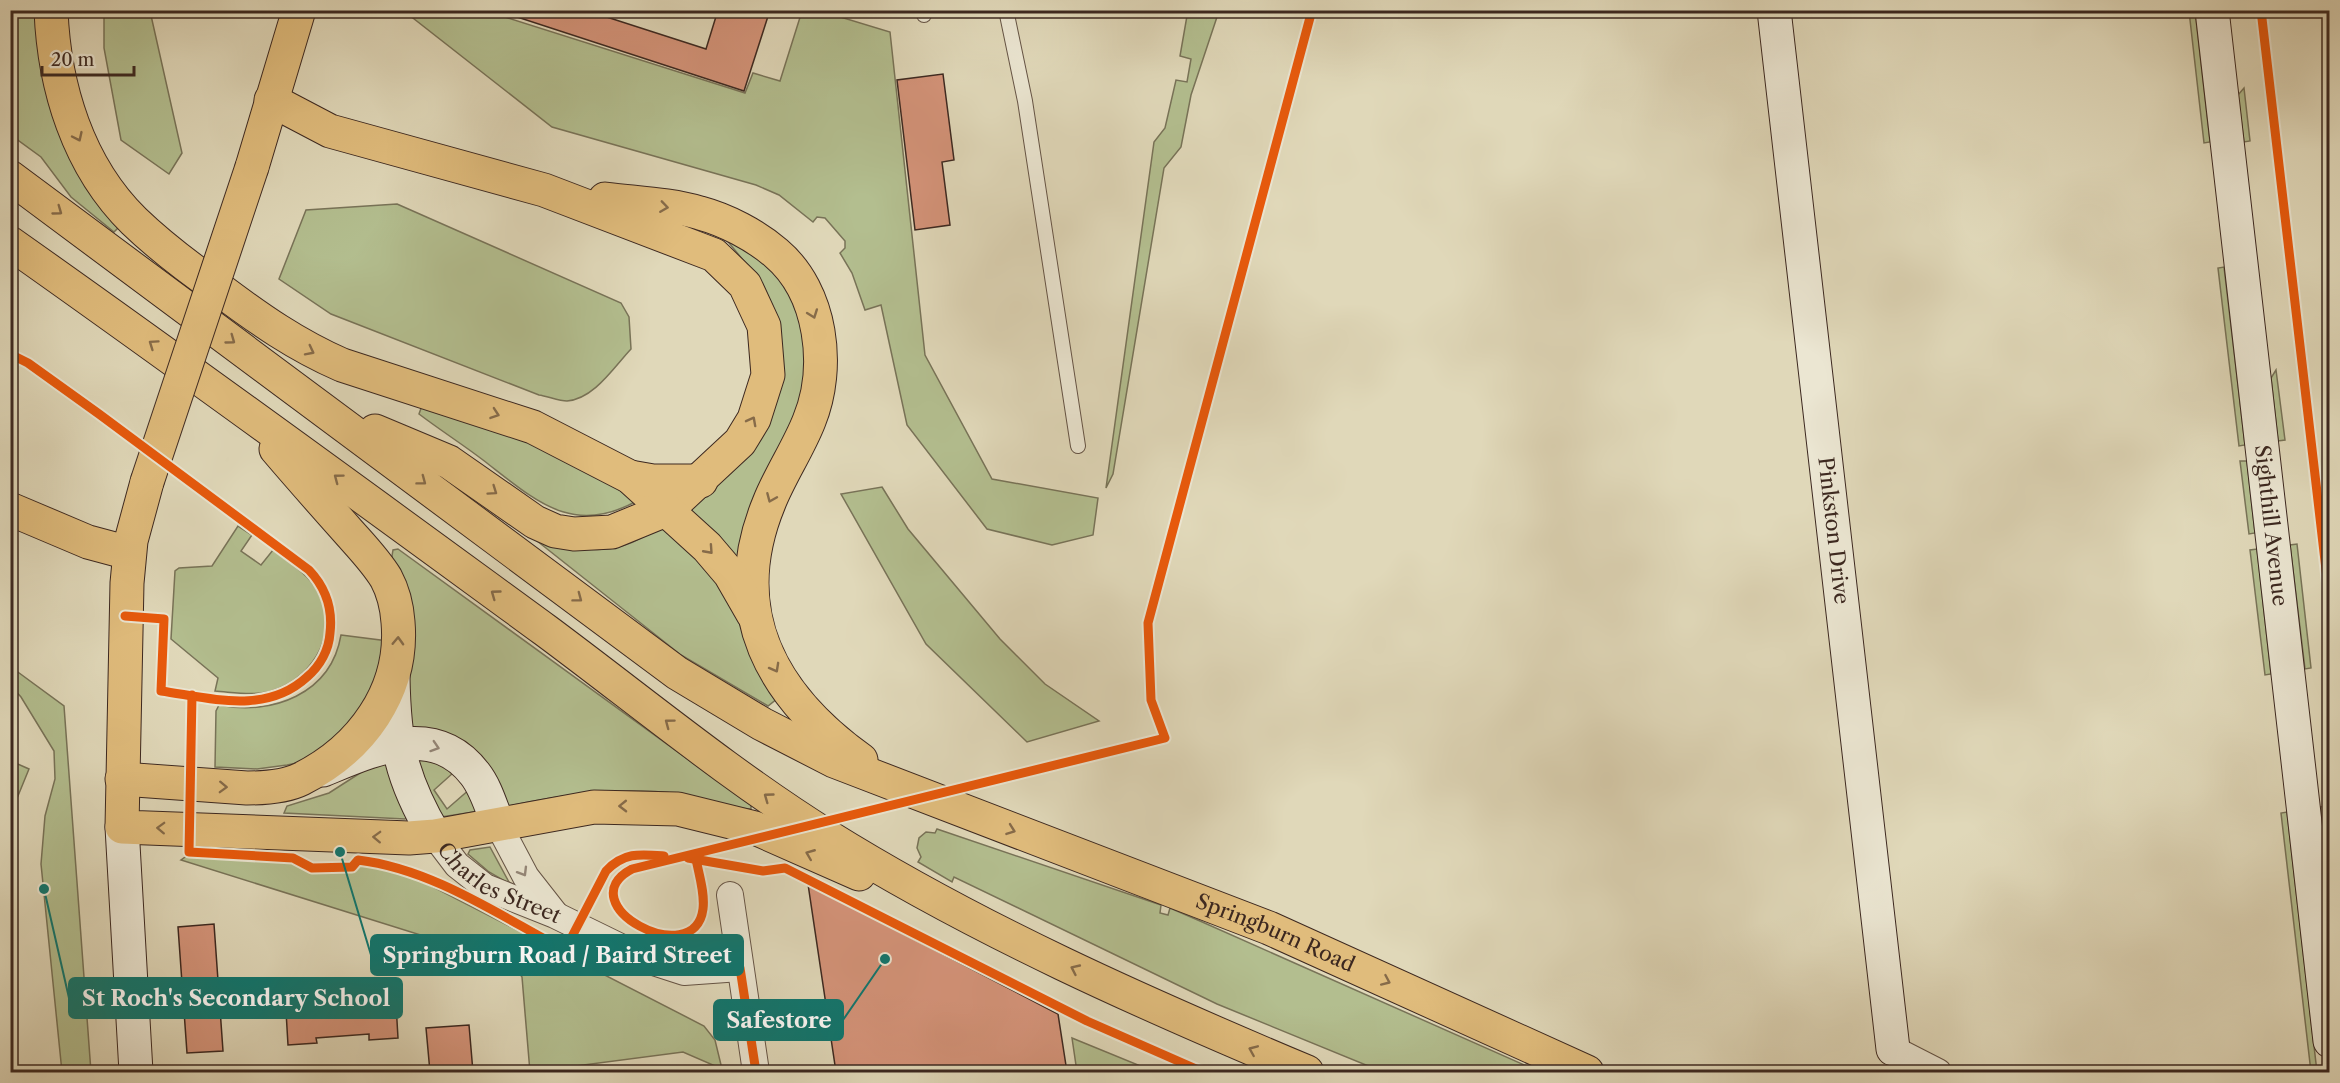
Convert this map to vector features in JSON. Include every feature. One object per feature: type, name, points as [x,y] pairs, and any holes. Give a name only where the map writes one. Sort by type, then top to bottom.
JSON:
[{"type":"main road","points":[[51,10],[59,82],[80,141],[120,205],[172,255],[277,332],[342,365],[533,427],[630,477],[668,509],[730,574],[753,614],[774,669],[798,705],[830,735],[877,772],[907,791],[956,810]]},
{"type":"main road","points":[[299,10],[252,167],[147,482],[129,553],[122,827],[378,837],[435,836],[594,807],[658,808],[716,817],[755,828],[800,850],[981,923]]},
{"type":"main road","points":[[271,100],[330,131],[544,190],[714,255],[745,285],[760,316],[766,343],[768,375],[763,398],[740,442],[701,481],[668,509],[612,532],[574,534],[555,531],[535,522],[449,462],[327,411]]},
{"type":"main road","points":[[10,177],[677,673],[705,691],[834,761],[956,810]]},
{"type":"main road","points":[[544,190],[698,212],[728,223],[777,253],[795,276],[808,300],[821,344],[822,368],[809,421],[777,486],[760,528],[751,581],[753,614]]},
{"type":"main road","points":[[10,243],[235,402],[778,804],[864,858],[981,923],[1106,983],[1307,1072]]},
{"type":"main road","points":[[122,779],[247,788],[266,788],[299,780],[336,757],[364,730],[386,697],[393,676],[399,637],[397,609],[387,580],[370,555],[235,402]]},
{"type":"main road","points":[[630,477],[653,482],[701,481]]},
{"type":"main road","points":[[10,509],[74,536],[129,553]]},
{"type":"main road","name":"Springburn Road","points":[[956,810],[1138,876],[1269,928],[1587,1072]]},
{"type":"street","name":"Pinkston Drive","points":[[1774,10],[1893,1049]]},
{"type":"street","name":"Sighthill Avenue","points":[[2212,10],[2330,1041]]},
{"type":"street","points":[[393,676],[397,744],[408,786],[435,836]]},
{"type":"street","points":[[299,780],[374,749],[397,744],[426,744],[453,755],[465,763],[482,787],[526,878],[555,915]]},
{"type":"street","points":[[122,827],[136,1072]]},
{"type":"street","name":"Charles Street","points":[[435,836],[458,866],[485,887],[555,915],[665,968],[702,973],[740,968]]},
{"type":"street","points":[[730,895],[756,1072]]},
{"type":"street","points":[[1893,1049],[1938,1072]]},
{"type":"lane","points":[[1006,10],[1025,101],[1078,446]]},
{"type":"green space","points":[[1188,10],[1219,11],[1191,95],[1181,147],[1164,168],[1113,474],[1106,488],[1154,142],[1165,128],[1176,80],[1187,82],[1191,59],[1180,56]]},
{"type":"green space","points":[[11,11],[39,11],[142,247],[118,228],[114,232],[71,197],[41,157],[11,135]]},
{"type":"green space","points":[[104,11],[150,11],[182,153],[169,174],[121,140],[104,48]]},
{"type":"green space","points":[[404,11],[486,11],[745,93],[753,73],[780,81],[802,11],[838,11],[837,16],[890,32],[925,355],[992,479],[1098,498],[1093,535],[1052,545],[987,529],[907,425],[881,305],[865,310],[852,273],[840,253],[845,248],[845,241],[825,218],[817,217],[813,222],[779,195],[756,185],[552,127]]},
{"type":"green space","points":[[2189,11],[2195,11],[2210,142],[2204,143]]},
{"type":"green space","points":[[2244,88],[2250,141],[2244,142],[2238,95]]},
{"type":"green space","points":[[397,204],[621,303],[629,317],[631,349],[586,395],[567,401],[560,400],[539,395],[331,314],[279,279],[306,210]]},
{"type":"green space","points":[[725,238],[767,261],[804,316],[806,388],[741,566],[687,507],[728,473],[778,322],[761,282]]},
{"type":"green space","points":[[2224,267],[2245,445],[2239,446],[2218,268]]},
{"type":"green space","points":[[2276,370],[2285,440],[2278,441],[2271,378]]},
{"type":"green space","points":[[424,400],[497,423],[642,498],[618,510],[596,515],[576,515],[557,510],[521,489],[419,414]]},
{"type":"green space","points":[[2240,461],[2247,461],[2255,533],[2249,534]]},
{"type":"green space","points":[[882,487],[908,529],[1000,639],[1045,684],[1099,721],[1027,742],[926,644],[841,494]]},
{"type":"green space","points":[[668,522],[726,588],[778,698],[768,706],[681,655],[532,537],[571,547],[602,549],[632,542]]},
{"type":"green space","points":[[238,526],[252,535],[241,551],[261,565],[273,550],[308,578],[317,590],[324,607],[326,624],[317,656],[294,680],[261,693],[215,691],[218,678],[171,639],[175,571],[179,568],[212,566]]},
{"type":"green space","points":[[2297,544],[2311,668],[2305,669],[2290,545]]},
{"type":"green space","points":[[398,549],[751,805],[751,809],[679,794],[636,791],[593,792],[509,806],[411,733],[392,556],[393,550]]},
{"type":"green space","points":[[2257,549],[2271,674],[2265,675],[2250,550]]},
{"type":"green space","points":[[341,635],[388,641],[388,660],[344,737],[297,763],[257,769],[215,767],[216,711],[219,705],[239,708],[259,707],[296,696],[312,686],[325,672],[335,655]]},
{"type":"green space","points":[[11,667],[64,706],[91,1072],[62,1072],[41,864],[45,816],[55,779],[54,751],[21,697],[11,686]]},
{"type":"green space","points":[[415,758],[434,762],[453,773],[434,790],[447,809],[470,789],[480,811],[441,817]]},
{"type":"green space","points":[[387,760],[407,817],[405,819],[284,813],[287,806],[329,793],[371,766]]},
{"type":"green space","points":[[11,761],[29,769],[11,813]]},
{"type":"green space","points":[[2326,806],[2329,872],[2320,807]]},
{"type":"green space","points":[[2287,812],[2317,1072],[2311,1072],[2281,813]]},
{"type":"green space","points":[[937,829],[1161,905],[1160,913],[1168,915],[1170,908],[1540,1072],[1383,1072],[1217,1004],[954,877],[952,882],[918,862],[921,857],[917,848],[919,838],[926,832],[935,833]]},
{"type":"green space","points":[[490,847],[510,884],[489,872],[468,854],[470,850]]},
{"type":"green space","points":[[188,855],[289,861],[311,871],[354,871],[360,864],[408,874],[704,1026],[715,1040],[722,1069],[683,1052],[530,1072],[522,977],[513,964],[181,860]]},
{"type":"green space","points":[[1072,1038],[1143,1067],[1144,1072],[1077,1072]]},
{"type":"building","points":[[512,10],[585,10],[706,49],[718,10],[770,10],[744,91],[511,15]]},
{"type":"building","points":[[943,74],[954,160],[942,162],[950,225],[915,230],[897,80]]},
{"type":"building","points":[[808,884],[1058,1014],[1067,1072],[836,1072]]},
{"type":"building","points":[[214,924],[223,1051],[187,1053],[178,927]]},
{"type":"building","points":[[395,987],[398,1038],[369,1040],[369,1034],[316,1038],[317,1043],[288,1045],[285,994],[314,992],[314,1000],[367,996],[366,989]]},
{"type":"building","points":[[469,1025],[473,1072],[430,1072],[426,1028]]},
{"type":"cycle path","points":[[696,859],[703,909],[695,927],[679,935],[660,934],[640,926],[623,914],[614,899],[616,883],[632,869],[1165,738],[1151,700],[1148,623],[1312,10]]},
{"type":"cycle path","points":[[2261,10],[2330,604]]},
{"type":"cycle path","points":[[10,354],[28,363],[99,414],[309,570],[324,591],[331,624],[326,651],[320,663],[307,677],[291,689],[274,696],[237,701],[161,691],[164,619],[125,616]]},
{"type":"cycle path","points":[[192,695],[189,852],[293,858],[312,868],[352,867],[358,860],[386,865],[439,883],[565,950],[606,871],[626,857],[664,856]]},
{"type":"cycle path","points":[[688,858],[763,871],[785,868],[1087,1021],[1203,1072]]},
{"type":"cycle path","points":[[740,968],[756,1072]]},
{"type":"place","name":"Springburn Road / Baird Street","points":[[340,852]]},
{"type":"place","name":"St Roch's Secondary School","points":[[44,889]]},
{"type":"place","name":"Safestore","points":[[885,959]]}]
